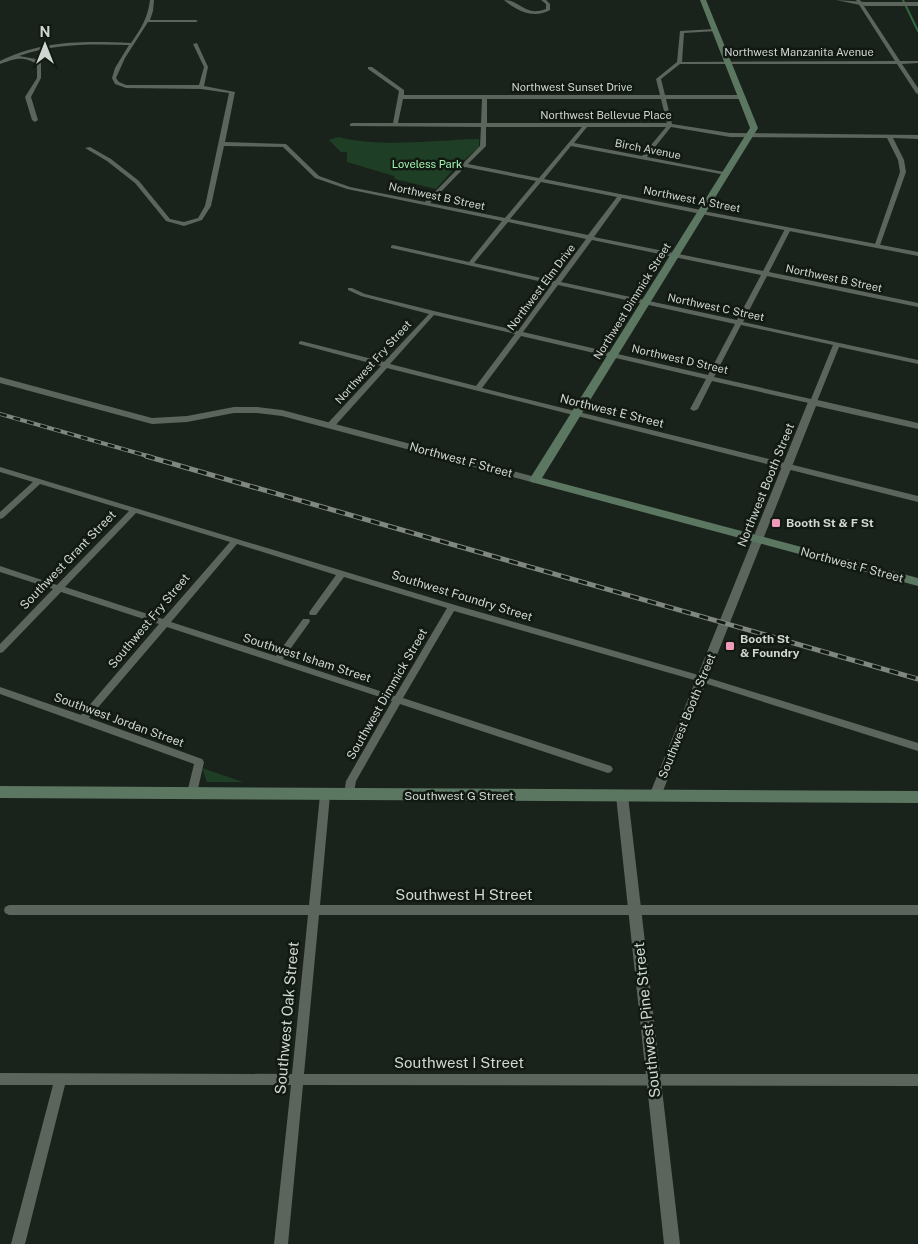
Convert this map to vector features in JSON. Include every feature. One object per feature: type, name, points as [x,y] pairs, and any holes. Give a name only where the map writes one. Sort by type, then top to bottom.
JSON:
[{"type":"main road","points":[[703,0],[754,125],[749,135]]},
{"type":"main road","name":"Northwest Dimmick Street","points":[[535,480],[611,354],[749,135]]},
{"type":"main road","name":"Northwest F Street","points":[[535,480],[918,582]]},
{"type":"main road","name":"Southwest G Street","points":[[0,792],[918,797]]},
{"type":"street","points":[[88,148],[109,160],[137,182],[168,220],[184,224],[200,219],[208,206],[233,94],[229,90],[201,87],[132,86],[117,83],[114,76],[146,22],[152,0]]},
{"type":"street","points":[[506,0],[520,10],[533,13],[548,10],[548,4],[543,0]]},
{"type":"street","points":[[839,0],[918,4]]},
{"type":"street","points":[[859,2],[918,92]]},
{"type":"street","points":[[146,22],[196,21]]},
{"type":"street","points":[[644,158],[670,125],[659,78],[679,63],[683,31],[715,30]]},
{"type":"street","points":[[0,63],[33,48],[54,44],[132,44]]},
{"type":"street","points":[[195,44],[206,67],[201,87]]},
{"type":"street","points":[[13,56],[34,60],[39,64],[39,78],[28,97],[35,120]]},
{"type":"street","name":"Northwest Manzanita Avenue","points":[[679,63],[918,62]]},
{"type":"street","points":[[370,68],[400,88],[402,97],[395,125]]},
{"type":"street","name":"Northwest Sunset Drive","points":[[402,97],[743,97]]},
{"type":"street","points":[[426,204],[483,146],[486,125],[486,97]]},
{"type":"street","name":"Northwest Bellevue Place","points":[[352,125],[670,125],[730,135],[918,137]]},
{"type":"street","points":[[470,264],[586,125]]},
{"type":"street","points":[[877,246],[903,172],[901,160],[889,136]]},
{"type":"street","name":"Northwest B Street","points":[[222,144],[284,145],[312,174],[349,188],[918,305]]},
{"type":"street","name":"Birch Avenue","points":[[570,144],[724,174]]},
{"type":"street","name":"Northwest A Street","points":[[463,165],[918,254]]},
{"type":"street","name":"Northwest Elm Drive","points":[[478,390],[620,197]]},
{"type":"street","points":[[694,409],[788,229]]},
{"type":"street","name":"Northwest C Street","points":[[392,247],[918,362]]},
{"type":"street","name":"Northwest D Street","points":[[350,289],[363,295],[433,313],[918,426]]},
{"type":"street","name":"Northwest Fry Street","points":[[330,426],[433,313]]},
{"type":"street","name":"Northwest E Street","points":[[301,343],[386,364],[478,390],[918,499]]},
{"type":"street","name":"Northwest Booth Street","points":[[718,636],[837,344]]},
{"type":"street","name":"Northwest F Street","points":[[0,380],[140,419],[175,420],[223,411],[257,410],[282,413],[535,480]]},
{"type":"street","name":"Southwest Foundry Street","points":[[0,469],[452,607],[702,679],[918,746]]},
{"type":"street","points":[[0,516],[38,481]]},
{"type":"street","name":"Southwest Grant Street","points":[[0,650],[134,510]]},
{"type":"street","name":"Southwest Fry Street","points":[[83,720],[236,540]]},
{"type":"street","name":"Southwest Isham Street","points":[[0,569],[608,769]]},
{"type":"street","points":[[313,612],[342,573]]},
{"type":"street","name":"Southwest Dimmick Street","points":[[349,795],[351,781],[396,700],[452,607]]},
{"type":"street","points":[[278,661],[306,621]]},
{"type":"street","name":"Southwest Booth Street","points":[[655,796],[718,636]]},
{"type":"street","name":"Southwest Jordan Street","points":[[0,690],[199,762],[192,794]]},
{"type":"street","name":"Southwest Oak Street","points":[[281,1244],[325,795]]},
{"type":"street","name":"Southwest Pine Street","points":[[622,796],[672,1244]]},
{"type":"street","name":"Southwest H Street","points":[[9,910],[918,910]]},
{"type":"street","points":[[18,1244],[60,1079]]},
{"type":"street","name":"Southwest I Street","points":[[0,1080],[918,1080]]},
{"type":"green space","name":"Loveless Park","points":[[338,137],[390,143],[479,139],[479,147],[453,170],[436,189],[395,179],[394,176],[347,162],[347,152],[341,152],[329,140]]},
{"type":"green space","points":[[202,768],[243,782],[207,782]]},
{"type":"waterway","points":[[903,0],[918,31]]},
{"type":"railway","points":[[0,414],[151,457]]},
{"type":"railway","points":[[146,456],[918,679]]},
{"type":"place","name":"Booth St & F St","points":[[776,523]]},
{"type":"place","name":"Booth St & Foundry","points":[[730,646]]}]
